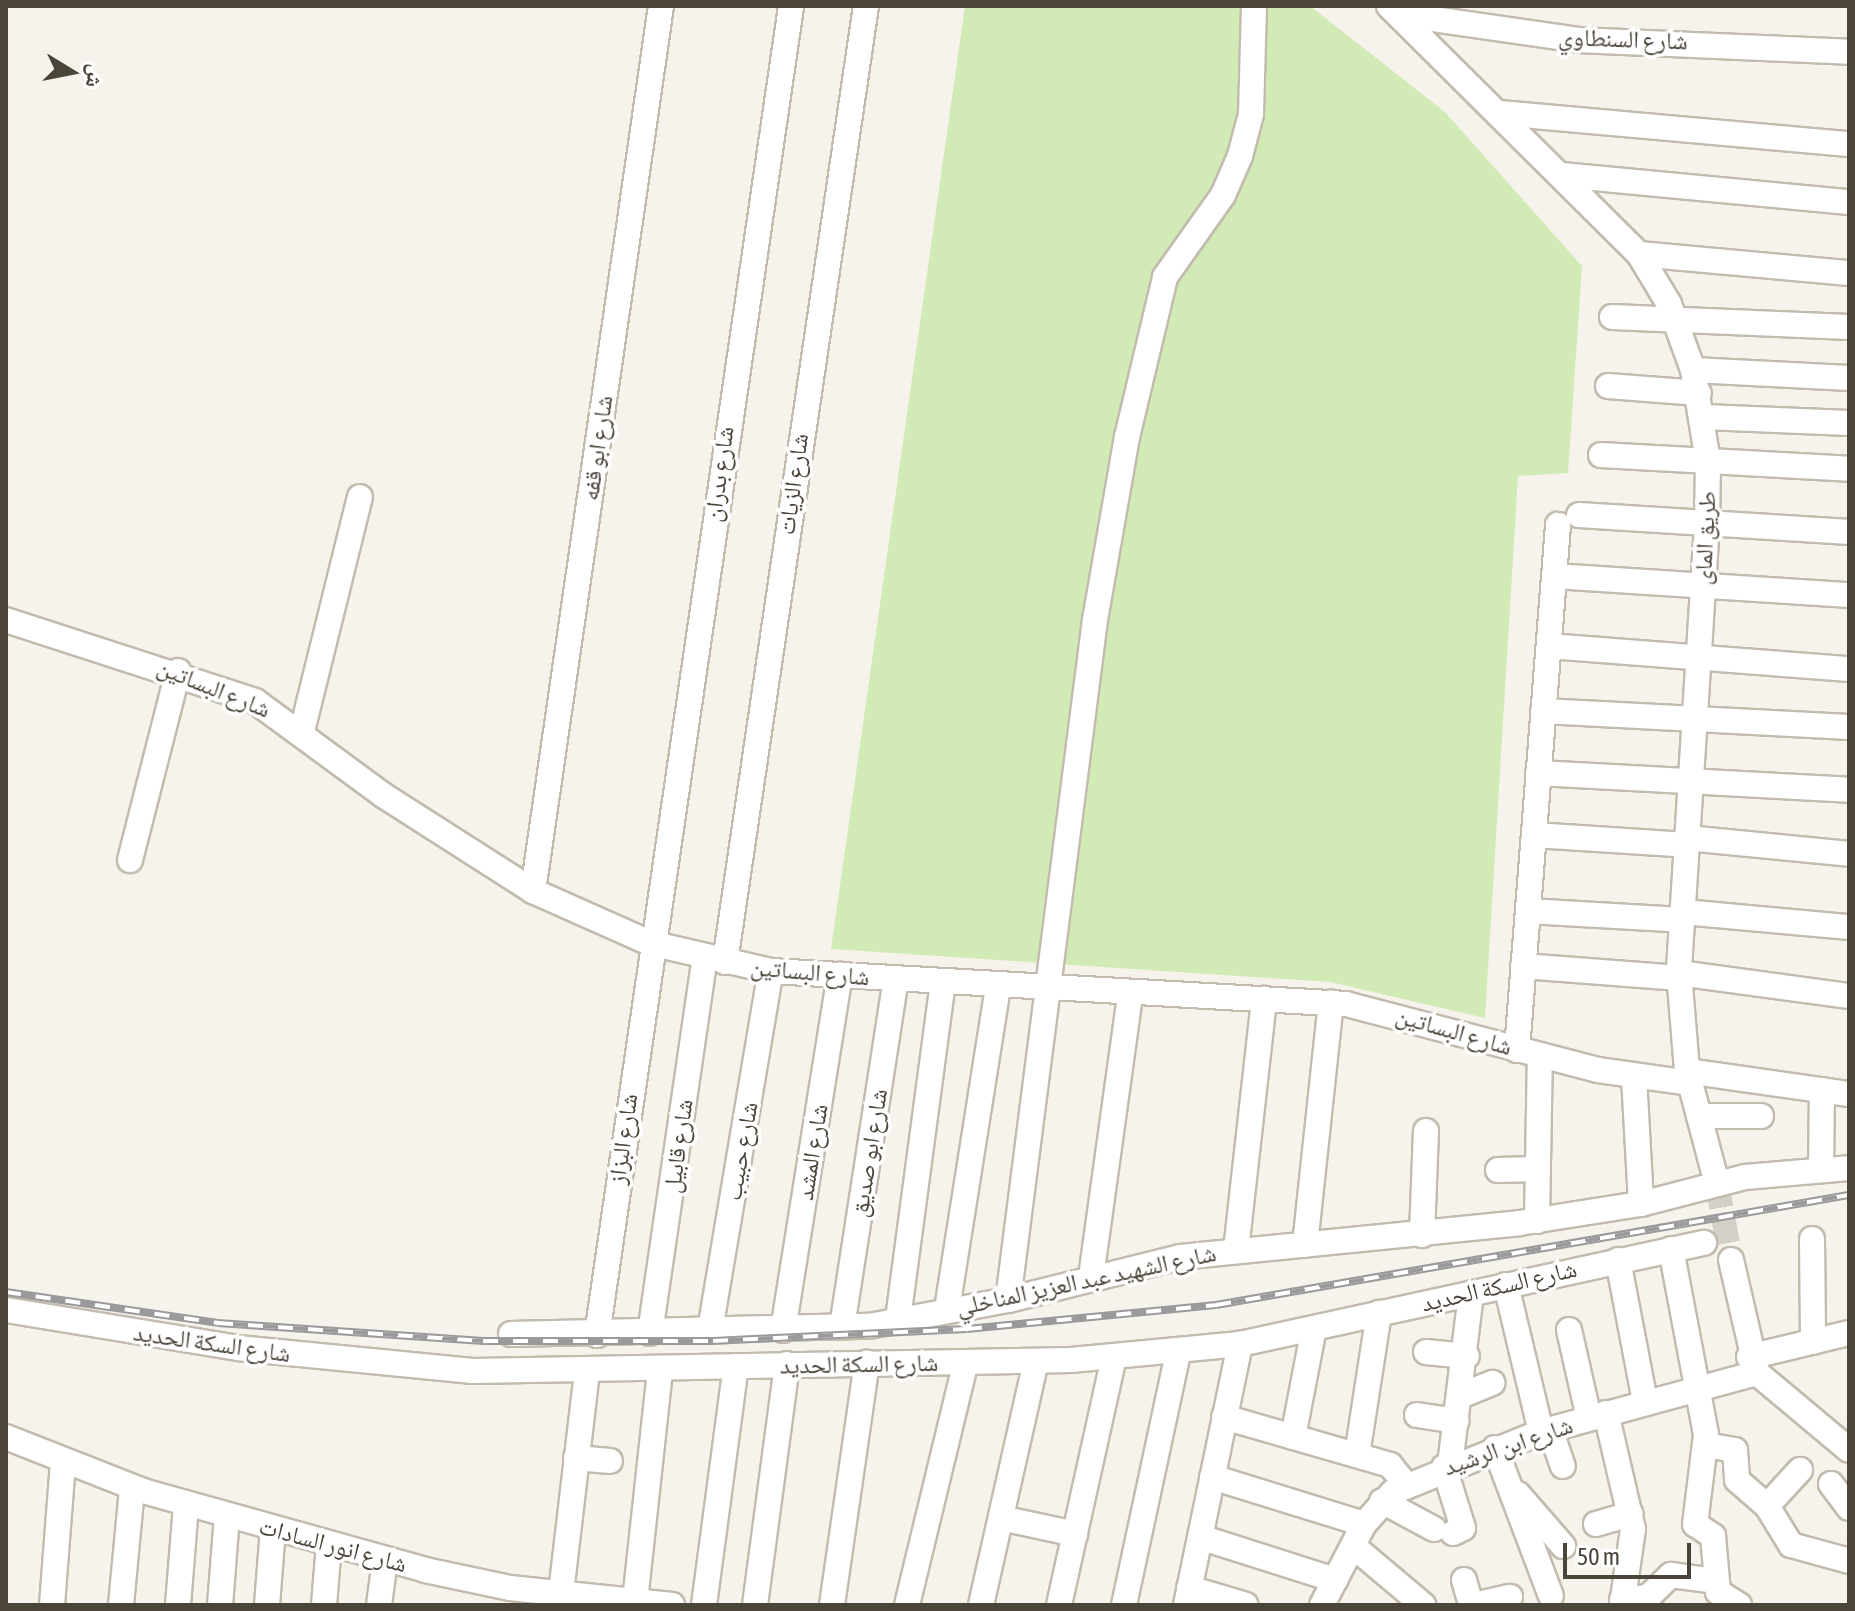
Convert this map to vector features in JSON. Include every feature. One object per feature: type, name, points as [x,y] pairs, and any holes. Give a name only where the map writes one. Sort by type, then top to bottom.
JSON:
[{"type":"street","name":"شارع ابو قفه","points":[[533,891],[661,6]]},
{"type":"street","name":"شارع بدران","points":[[650,943],[791,6]]},
{"type":"street","name":"شارع الزيات","points":[[715,960],[866,6]]},
{"type":"street","points":[[1008,1300],[1095,620],[1146,339],[1165,277],[1223,195],[1240,156],[1251,114],[1254,6]]},
{"type":"street","name":"شارع السنطاوي","points":[[1394,10],[1578,40],[1849,52]]},
{"type":"street","name":"طريق الماى","points":[[1394,10],[1639,254],[1675,320],[1696,381],[1704,417],[1708,462],[1707,524],[1680,976],[1689,1077],[1717,1184]]},
{"type":"street","points":[[1500,113],[1849,144]]},
{"type":"street","points":[[1562,175],[1849,202]]},
{"type":"street","points":[[1639,254],[1849,273]]},
{"type":"street","points":[[1612,317],[1849,327]]},
{"type":"street","points":[[1608,386],[1849,378]]},
{"type":"street","points":[[1704,417],[1849,423]]},
{"type":"street","points":[[1601,455],[1849,469]]},
{"type":"street","points":[[302,731],[360,497]]},
{"type":"street","points":[[1537,1221],[1538,1169],[1523,966],[1554,576],[1568,520],[1849,532]]},
{"type":"street","points":[[1554,576],[1849,595]]},
{"type":"street","name":"شارع البساتين","points":[[6,620],[178,671],[255,701],[302,731],[383,795],[533,891],[650,943],[715,960],[771,971],[1130,995],[1331,1002],[1634,1077],[1689,1077],[1849,1094]]},
{"type":"street","points":[[1549,646],[1849,669]]},
{"type":"street","points":[[130,860],[178,671]]},
{"type":"street","points":[[1543,711],[1849,727]]},
{"type":"street","points":[[1538,773],[1691,778],[1849,790]]},
{"type":"street","points":[[1534,835],[1687,841],[1849,854]]},
{"type":"street","points":[[1528,911],[1682,916],[1849,927]]},
{"type":"street","name":"شارع البزاز","points":[[597,1335],[650,943]]},
{"type":"street","name":"شارع قابيل","points":[[650,1333],[715,960]]},
{"type":"street","points":[[1523,966],[1680,976],[1849,996]]},
{"type":"street","name":"شارع حبيب","points":[[710,1330],[771,971]]},
{"type":"street","name":"شارع المشد","points":[[783,1330],[840,975]]},
{"type":"street","name":"شارع ابو صديق","points":[[842,1327],[896,979]]},
{"type":"street","points":[[898,1319],[943,982]]},
{"type":"street","points":[[947,1309],[998,986]]},
{"type":"street","points":[[1091,1277],[1130,995]]},
{"type":"street","points":[[1236,1250],[1264,999]]},
{"type":"street","points":[[1305,1245],[1331,1002]]},
{"type":"street","points":[[1634,1077],[1641,1204]]},
{"type":"street","points":[[1821,1170],[1822,1090]]},
{"type":"street","points":[[1699,1116],[1761,1116]]},
{"type":"street","points":[[1422,1235],[1426,1131]]},
{"type":"street","name":"شارع الشهيد عبد العزيز المناخلي","points":[[511,1334],[597,1335],[842,1327],[1008,1300],[1091,1277],[1236,1250],[1422,1235],[1537,1221],[1641,1204],[1717,1184],[1849,1168]]},
{"type":"street","points":[[1498,1170],[1538,1169]]},
{"type":"street","points":[[1812,1239],[1813,1342]]},
{"type":"street","name":"شارع السكة الحديد","points":[[6,1310],[336,1360],[473,1371],[1036,1361],[1178,1353],[1240,1344],[1704,1243]]},
{"type":"street","points":[[1671,1249],[1706,1445],[1695,1524],[1704,1534],[1723,1594]]},
{"type":"street","points":[[1618,1260],[1645,1402]]},
{"type":"street","points":[[1731,1260],[1753,1365],[1849,1450]]},
{"type":"street","points":[[1506,1285],[1546,1430],[1563,1466]]},
{"type":"street","points":[[1382,1501],[1444,1531],[1463,1528],[1447,1466],[1467,1356],[1471,1293]]},
{"type":"street","points":[[1357,1455],[1379,1313]]},
{"type":"street","points":[[1293,1437],[1314,1328]]},
{"type":"street","points":[[1569,1330],[1598,1415],[1632,1474],[1633,1545],[1622,1602],[1648,1597],[1671,1575],[1723,1594]]},
{"type":"street","name":"شارع ابن الرشيد","points":[[1322,1605],[1359,1535],[1382,1501],[1406,1485],[1447,1466],[1546,1430],[1698,1388],[1813,1342],[1849,1333]]},
{"type":"street","points":[[1240,1344],[1188,1596],[1246,1605]]},
{"type":"street","points":[[1426,1352],[1467,1356]]},
{"type":"street","points":[[1124,1605],[1178,1353]]},
{"type":"street","points":[[1059,1605],[1114,1357]]},
{"type":"street","points":[[981,1605],[1036,1361]]},
{"type":"street","points":[[907,1605],[966,1362]]},
{"type":"street","points":[[832,1605],[867,1363]]},
{"type":"street","points":[[755,1605],[787,1364]]},
{"type":"street","points":[[704,1605],[736,1366]]},
{"type":"street","points":[[635,1601],[660,1369]]},
{"type":"street","points":[[561,1593],[587,1371]]},
{"type":"street","points":[[1460,1396],[1493,1383]]},
{"type":"street","points":[[1417,1415],[1457,1421]]},
{"type":"street","points":[[1224,1417],[1390,1465],[1406,1485]]},
{"type":"street","points":[[6,1437],[6,1449]]},
{"type":"street","name":"شارع انور السادات","points":[[6,1437],[63,1462],[186,1505],[523,1597],[561,1593],[672,1605]]},
{"type":"street","points":[[1706,1445],[1735,1450],[1737,1480],[1767,1506],[1791,1545],[1847,1557]]},
{"type":"street","points":[[1495,1448],[1551,1596]]},
{"type":"street","points":[[576,1458],[610,1461]]},
{"type":"street","points":[[52,1605],[63,1462]]},
{"type":"street","points":[[1212,1477],[1359,1535],[1423,1605]]},
{"type":"street","points":[[1508,1482],[1537,1504],[1563,1546]]},
{"type":"street","points":[[1767,1506],[1800,1482]]},
{"type":"street","points":[[1831,1484],[1849,1508]]},
{"type":"street","points":[[121,1605],[132,1488]]},
{"type":"street","points":[[178,1605],[186,1505]]},
{"type":"street","points":[[1596,1524],[1631,1514]]},
{"type":"street","points":[[220,1605],[227,1516]]},
{"type":"street","points":[[1001,1518],[1075,1534]]},
{"type":"street","points":[[267,1605],[273,1529]]},
{"type":"street","points":[[1200,1537],[1335,1580]]},
{"type":"street","points":[[324,1605],[329,1544]]},
{"type":"street","points":[[379,1605],[385,1560]]},
{"type":"street","points":[[1464,1580],[1473,1605],[1510,1597]]},
{"type":"street","points":[[1700,1605],[1723,1594]]},
{"type":"green space","points":[[965,6],[1310,6],[1445,112],[1582,266],[1568,473],[1518,476],[1485,1018],[1330,982],[831,949]]},
{"type":"tunnel","points":[[1717,1184],[1731,1260]]},
{"type":"railway","points":[[6,1292],[218,1323],[483,1341],[713,1341],[967,1329],[1216,1305],[1849,1195]]}]
